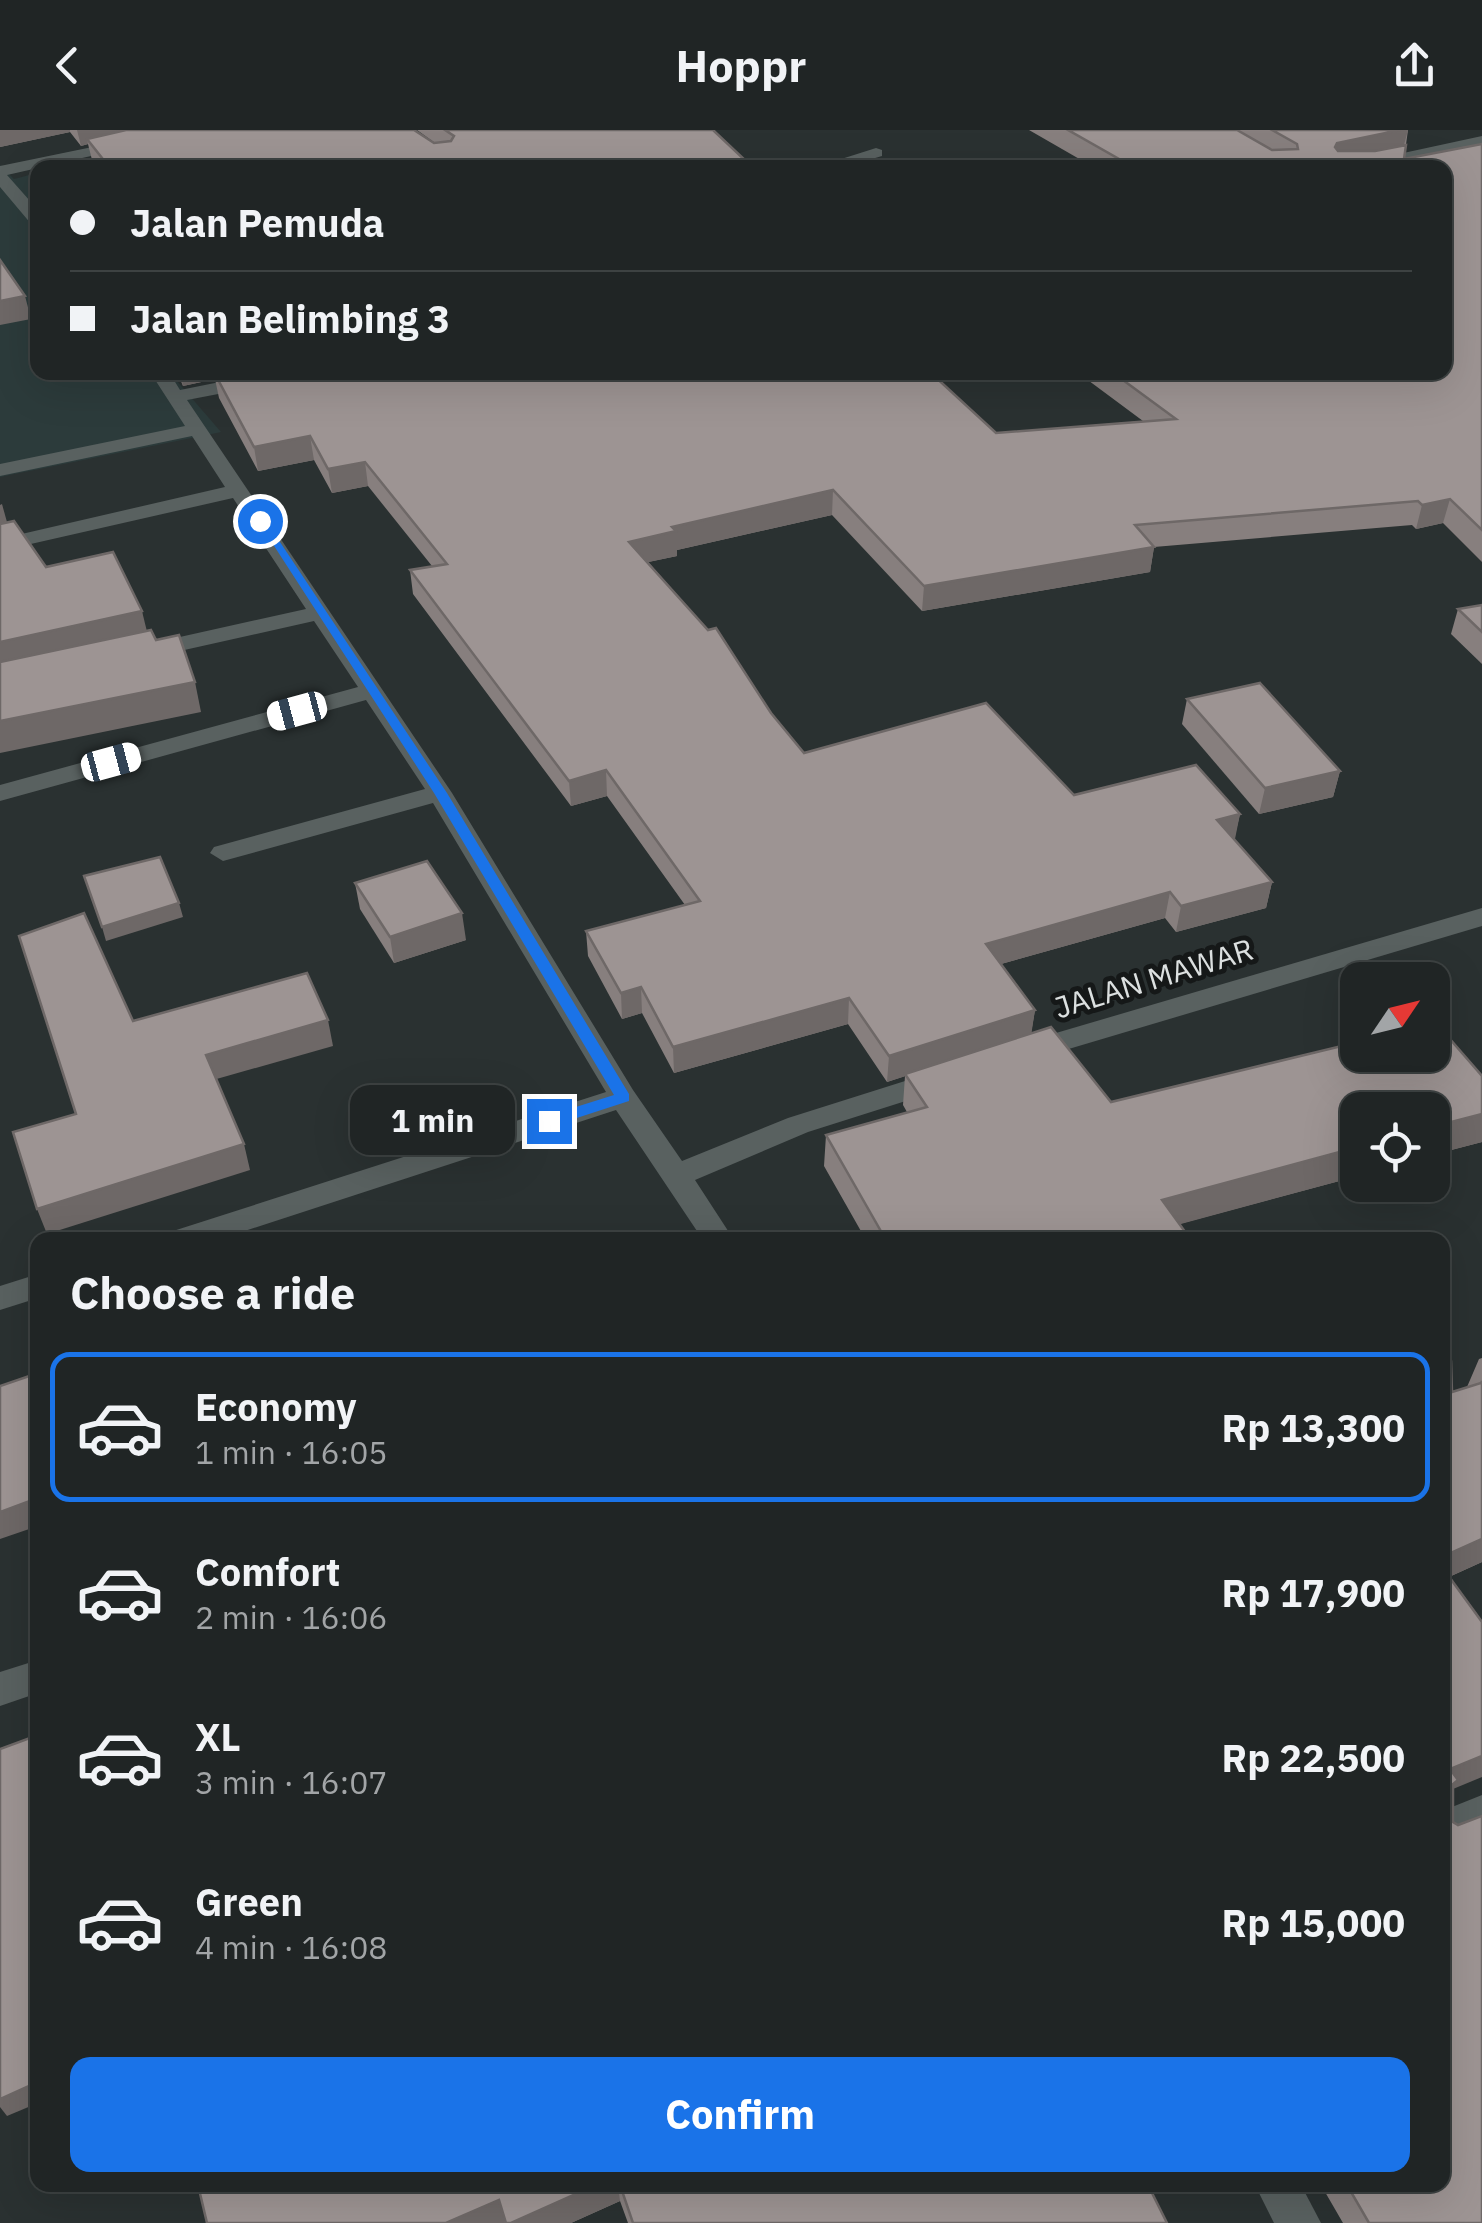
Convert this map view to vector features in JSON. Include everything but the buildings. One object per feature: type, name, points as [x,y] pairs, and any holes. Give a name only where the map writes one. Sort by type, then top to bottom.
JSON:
[{"type":"street","points":[[63,160],[198,130]]},
{"type":"street","points":[[1383,160],[1482,141]]},
{"type":"street","points":[[848,160],[876,152]]},
{"type":"street","points":[[30,167],[0,174],[30,212]]},
{"type":"street","points":[[0,212],[30,214]]},
{"type":"street","points":[[165,380],[440,793],[623,1098],[714,1232]]},
{"type":"street","points":[[178,396],[261,380]]},
{"type":"street","points":[[0,470],[199,429]]},
{"type":"street","points":[[0,545],[240,490]]},
{"type":"street","points":[[113,659],[320,612]]},
{"type":"street","points":[[0,793],[371,691]]},
{"type":"street","points":[[223,853],[440,793]]},
{"type":"street","name":"JALAN MAWAR","points":[[999,1061],[1482,918]]},
{"type":"street","points":[[678,1174],[798,1126],[962,1072]]},
{"type":"street","points":[[206,1232],[623,1098]]},
{"type":"street","points":[[0,1298],[30,1289]]},
{"type":"street","points":[[0,1689],[30,1679]]},
{"type":"street","points":[[1450,1827],[1482,1813]]},
{"type":"street","points":[[1281,2192],[1299,2223]]},
{"type":"shaded area","points":[[0,165],[14,179],[30,175],[30,380],[176,380],[221,432],[0,477]]},
{"type":"route","points":[[260,521],[440,793],[623,1098],[549,1121]]}]
